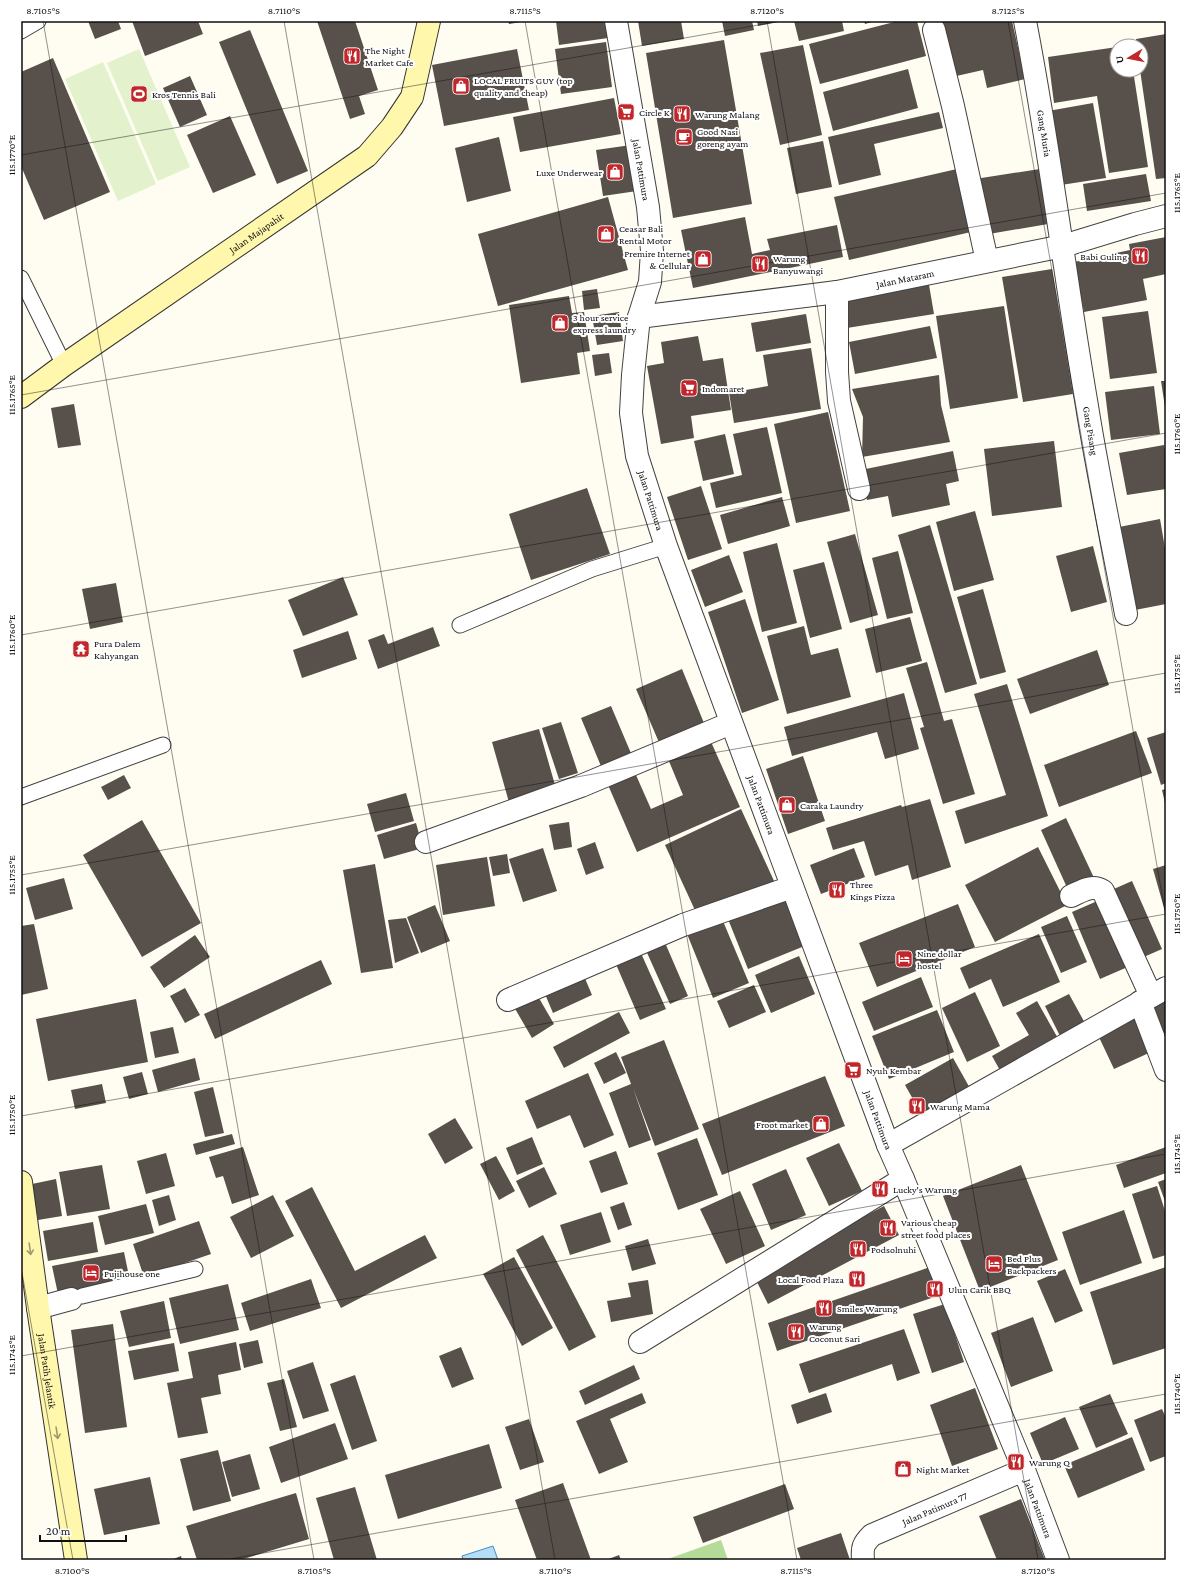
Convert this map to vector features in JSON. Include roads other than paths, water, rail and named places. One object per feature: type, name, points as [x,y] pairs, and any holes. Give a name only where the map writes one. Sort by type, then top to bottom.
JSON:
[{"type":"street","name":"Jalan Majapahit","points":[[21,397],[64,365],[367,156],[392,127],[412,97],[429,21]]},
{"type":"street","name":"Jalan Pattimura","points":[[616,21],[648,207],[652,251],[650,282],[639,317],[630,412],[637,456],[666,546],[888,1145],[1024,1470],[1058,1560]]},
{"type":"street","name":"Gang Muria","points":[[1024,21],[1036,78],[1063,246]]},
{"type":"street","points":[[934,30],[953,106],[987,261]]},
{"type":"street","name":"Jalan Mataram","points":[[639,317],[836,292],[1063,246],[1166,216]]},
{"type":"street","name":"Gang Pisang","points":[[1063,246],[1087,406],[1126,614]]},
{"type":"street","points":[[836,292],[837,372],[839,401],[859,489]]},
{"type":"street","points":[[426,842],[581,786],[731,723]]},
{"type":"street","points":[[508,1000],[683,925],[792,887]]},
{"type":"street","points":[[1071,896],[1092,887],[1103,891],[1152,995],[1166,1070]]},
{"type":"street","points":[[888,1145],[1152,995]]},
{"type":"street","points":[[640,1342],[903,1179]]},
{"type":"street","name":"Jalan Patih Jelantik","points":[[21,1182],[38,1308],[76,1560]]},
{"type":"street","points":[[38,1308],[76,1298]]},
{"type":"street","name":"Jalan Patimura 77","points":[[863,1560],[862,1549],[866,1541],[872,1535],[1024,1470]]},
{"type":"lane","points":[[21,31],[38,21]]},
{"type":"lane","points":[[21,278],[64,365]]},
{"type":"lane","points":[[460,625],[592,569],[666,546]]},
{"type":"lane","points":[[21,797],[163,745]]},
{"type":"lane","points":[[76,1298],[195,1269]]},
{"type":"water","points":[[493,1546],[498,1560],[463,1560],[462,1556]]},
{"type":"place","name":"The Night Market Cafe","points":[[352,56]]},
{"type":"place","name":"LOCAL FRUITS GUY (top quality and cheap)","points":[[461,86]]},
{"type":"place","name":"Kros Tennis Bali","points":[[139,94]]},
{"type":"place","name":"Circle K","points":[[626,112]]},
{"type":"place","name":"Warung Malang","points":[[682,114]]},
{"type":"place","name":"Good Nasi goreng ayam","points":[[684,137]]},
{"type":"place","name":"Luxe Underwear","points":[[615,172]]},
{"type":"place","name":"Ceasar Bali Rental Motor","points":[[606,234]]},
{"type":"place","name":"Babi Guling","points":[[1140,256]]},
{"type":"place","name":"Premire Internet & Cellular","points":[[703,259]]},
{"type":"place","name":"Warung Banyuwangi","points":[[760,264]]},
{"type":"place","name":"3 hour service express laundry","points":[[560,323]]},
{"type":"place","name":"Indomaret","points":[[689,388]]},
{"type":"place","name":"Pura Dalem Kahyangan","points":[[81,649]]},
{"type":"place","name":"Caraka Laundry","points":[[787,805]]},
{"type":"place","name":"Three Kings Pizza","points":[[837,890]]},
{"type":"place","name":"Nine dollar hostel","points":[[904,959]]},
{"type":"place","name":"Nyuh Kembar","points":[[853,1070]]},
{"type":"place","name":"Warung Mama","points":[[917,1106]]},
{"type":"place","name":"Froot market","points":[[821,1124]]},
{"type":"place","name":"Lucky's Warung","points":[[880,1189]]},
{"type":"place","name":"Various cheap street food places","points":[[888,1228]]},
{"type":"place","name":"Podsolnuhi","points":[[858,1249]]},
{"type":"place","name":"Bed Plus Backpackers","points":[[994,1264]]},
{"type":"place","name":"Pujihouse one","points":[[91,1273]]},
{"type":"place","name":"Local Food Plaza","points":[[857,1279]]},
{"type":"place","name":"Ulun Carik BBQ","points":[[935,1289]]},
{"type":"place","name":"Smiles Warung","points":[[824,1308]]},
{"type":"place","name":"Warung Coconut Sari","points":[[796,1332]]},
{"type":"place","name":"Warung Q","points":[[1016,1462]]},
{"type":"place","name":"Night Market","points":[[903,1469]]}]
